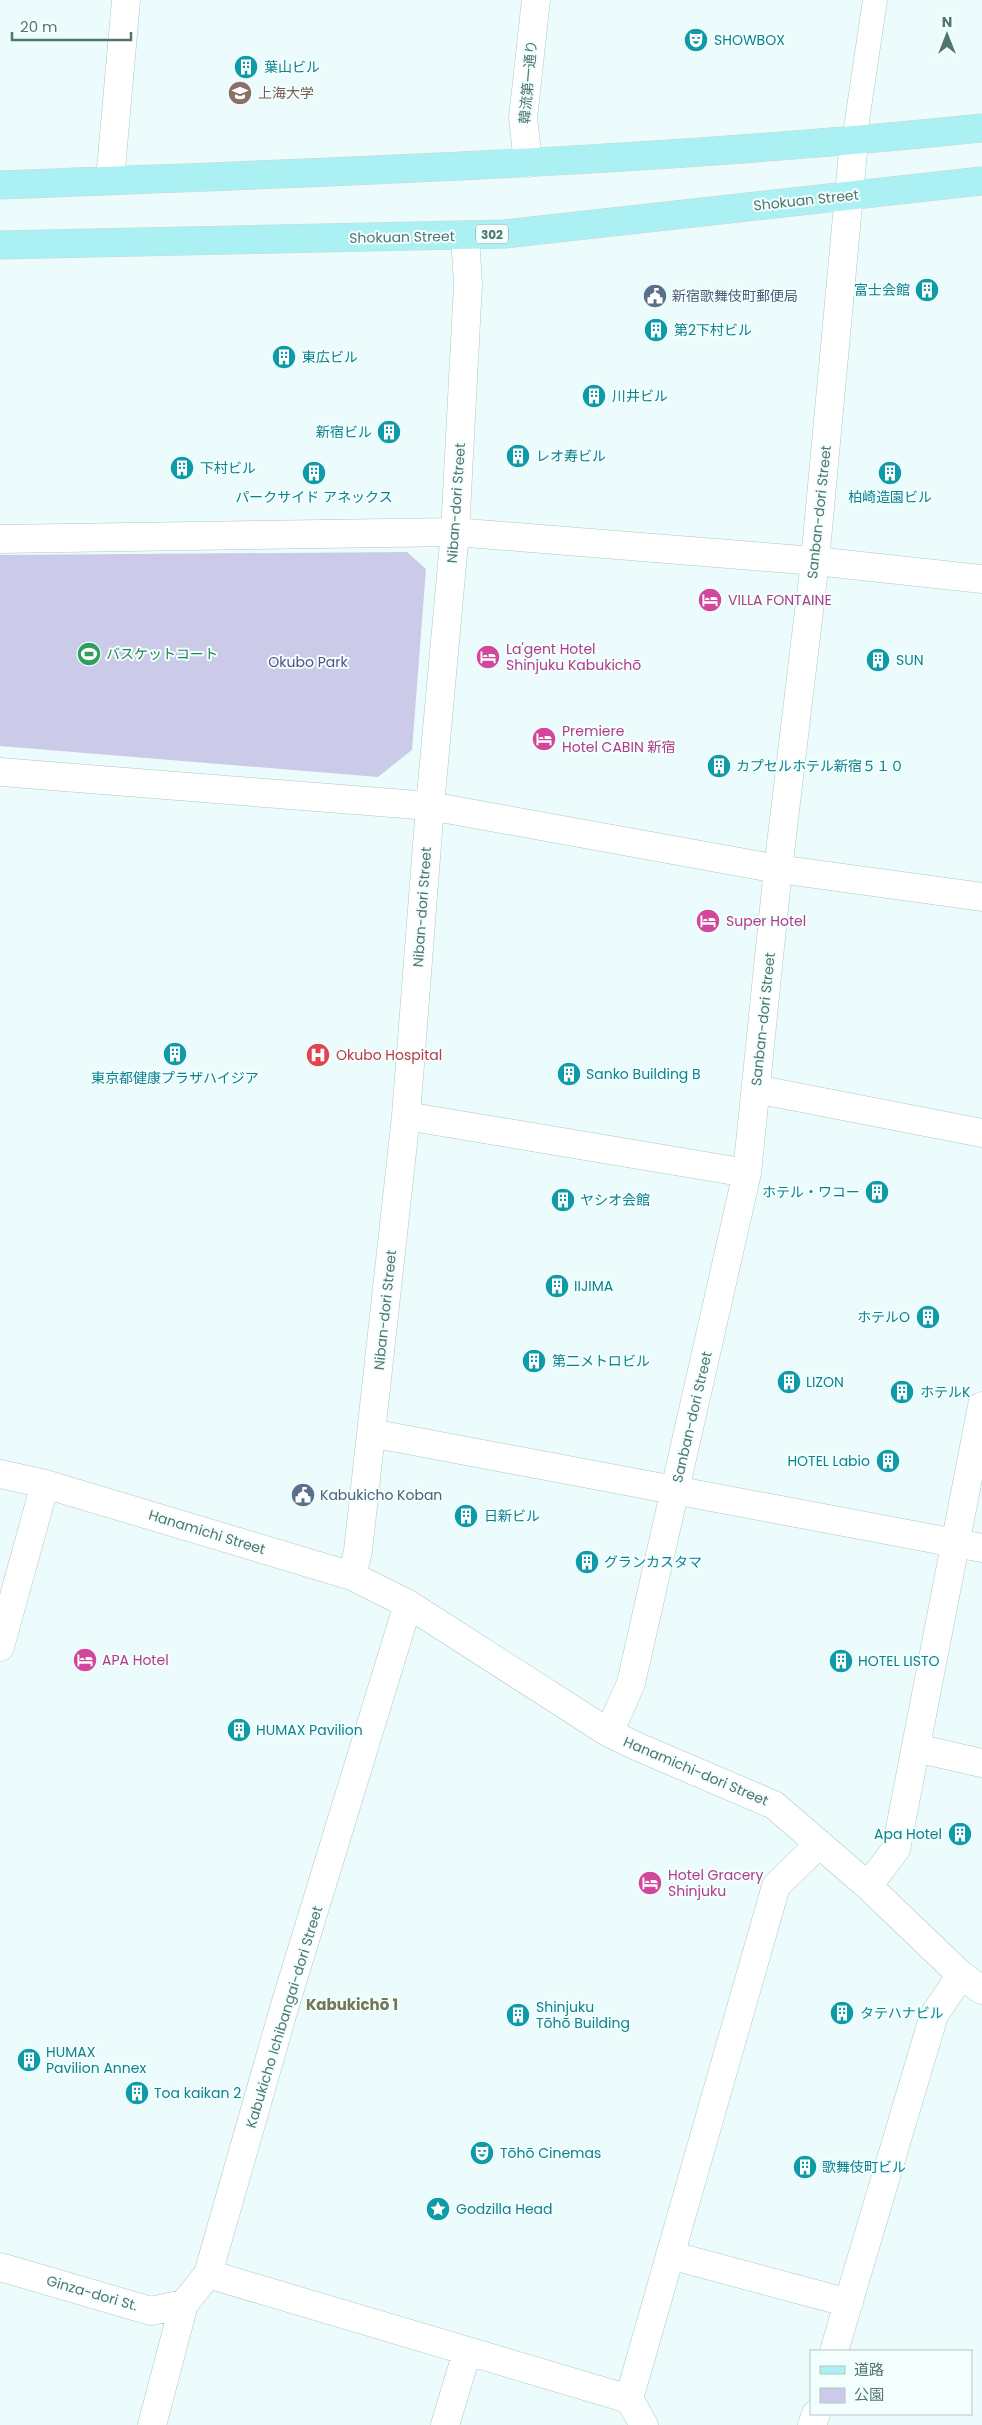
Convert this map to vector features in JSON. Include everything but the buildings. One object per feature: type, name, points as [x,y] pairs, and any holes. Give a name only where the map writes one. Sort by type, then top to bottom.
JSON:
[{"type":"main road","points":[[0,184],[528,163],[854,141],[982,128]]},
{"type":"main road","name":"Shokuan Street","points":[[0,244],[504,234],[982,181]]},
{"type":"street","points":[[110,180],[126,0]]},
{"type":"street","name":"韓流第一通り","points":[[528,163],[523,118],[536,0]]},
{"type":"street","name":"Sanban-dori Street","points":[[609,1733],[631,1683],[747,1173],[778,869],[815,562],[854,141]]},
{"type":"street","name":"Niban-dori Street","points":[[352,1576],[358,1551],[406,1116],[430,806],[455,532],[468,284],[466,236]]},
{"type":"street","points":[[0,539],[455,532],[815,562],[982,579]]},
{"type":"street","points":[[0,772],[430,806],[778,869],[982,897]]},
{"type":"street","points":[[756,1089],[982,1132]]},
{"type":"street","points":[[406,1116],[747,1173]]},
{"type":"street","points":[[868,1886],[896,1849],[982,1406]]},
{"type":"street","points":[[371,1433],[674,1492],[982,1548]]},
{"type":"street","name":"Hanamichi Street","points":[[0,1474],[45,1484],[352,1576],[408,1604]]},
{"type":"street","points":[[0,1647],[45,1484]]},
{"type":"street","name":"Hanamichi-dori Street","points":[[408,1604],[609,1733],[774,1805],[868,1886],[972,1983]]},
{"type":"street","name":"Kabukicho Ichibangai-dori Street","points":[[152,2425],[184,2304],[208,2274],[286,2005],[408,1604]]},
{"type":"street","points":[[916,1748],[982,1762]]},
{"type":"street","points":[[629,2399],[776,1886],[819,1844]]},
{"type":"street","points":[[834,2350],[934,2015],[972,1983]]},
{"type":"street","points":[[670,2255],[848,2303]]},
{"type":"street","name":"Ginza-dori St.","points":[[0,2267],[151,2310],[184,2304]]},
{"type":"street","points":[[208,2274],[629,2399],[644,2425]]},
{"type":"street","points":[[445,2425],[466,2352]]},
{"type":"lane","points":[[854,141],[875,0]]},
{"type":"green space","name":"Okubo Park","points":[[407,552],[426,569],[412,750],[378,777],[0,746],[0,555]]},
{"type":"place","name":"SHOWBOX","points":[[696,40]]},
{"type":"place","name":"葉山ビル","points":[[246,67]]},
{"type":"place","name":"上海大学","points":[[240,93]]},
{"type":"place","name":"富士会館","points":[[927,290]]},
{"type":"place","name":"新宿歌舞伎町郵便局","points":[[655,296]]},
{"type":"place","name":"第2下村ビル","points":[[656,330]]},
{"type":"place","name":"東広ビル","points":[[284,357]]},
{"type":"place","name":"川井ビル","points":[[594,396]]},
{"type":"place","name":"新宿ビル","points":[[389,432]]},
{"type":"place","name":"レオ寿ビル","points":[[518,456]]},
{"type":"place","name":"下村ビル","points":[[182,468]]},
{"type":"place","name":"パークサイド アネックス","points":[[314,473]]},
{"type":"place","name":"柏崎造園ビル","points":[[890,473]]},
{"type":"place","name":"VILLA FONTAINE","points":[[710,600]]},
{"type":"place","name":"バスケットコート","points":[[89,654]]},
{"type":"place","name":"La'gent Hotel Shinjuku Kabukichō","points":[[488,657]]},
{"type":"place","name":"SUN","points":[[878,660]]},
{"type":"place","name":"Premiere Hotel CABIN 新宿","points":[[544,739]]},
{"type":"place","name":"カプセルホテル新宿５１０","points":[[719,766]]},
{"type":"place","name":"Super Hotel","points":[[708,921]]},
{"type":"place","name":"東京都健康プラザハイジア","points":[[175,1054]]},
{"type":"place","name":"Okubo Hospital","points":[[318,1055]]},
{"type":"place","name":"Sanko Building B","points":[[569,1074]]},
{"type":"place","name":"ホテル・ワコー","points":[[877,1192]]},
{"type":"place","name":"ヤシオ会館","points":[[563,1200]]},
{"type":"place","name":"IIJIMA","points":[[557,1286]]},
{"type":"place","name":"ホテルO","points":[[928,1317]]},
{"type":"place","name":"第二メトロビル","points":[[534,1361]]},
{"type":"place","name":"LIZON","points":[[789,1382]]},
{"type":"place","name":"ホテルK","points":[[902,1392]]},
{"type":"place","name":"HOTEL Labio","points":[[888,1461]]},
{"type":"place","name":"Kabukicho Koban","points":[[303,1495]]},
{"type":"place","name":"日新ビル","points":[[466,1516]]},
{"type":"place","name":"グランカスタマ","points":[[587,1562]]},
{"type":"place","name":"APA Hotel","points":[[85,1660]]},
{"type":"place","name":"HOTEL LISTO","points":[[841,1661]]},
{"type":"place","name":"HUMAX Pavilion","points":[[239,1730]]},
{"type":"place","name":"Apa Hotel","points":[[960,1834]]},
{"type":"place","name":"Hotel Gracery Shinjuku","points":[[650,1883]]},
{"type":"place","name":"タテハナビル","points":[[842,2013]]},
{"type":"place","name":"Shinjuku Tōhō Building","points":[[518,2015]]},
{"type":"place","name":"HUMAX Pavilion Annex","points":[[29,2060]]},
{"type":"place","name":"Toa kaikan 2","points":[[137,2093]]},
{"type":"place","name":"Tōhō Cinemas","points":[[482,2153]]},
{"type":"place","name":"歌舞伎町ビル","points":[[805,2167]]},
{"type":"place","name":"Godzilla Head","points":[[438,2209]]},
{"type":"district","name":"Kabukichō 1","points":[[352,2004]]}]
